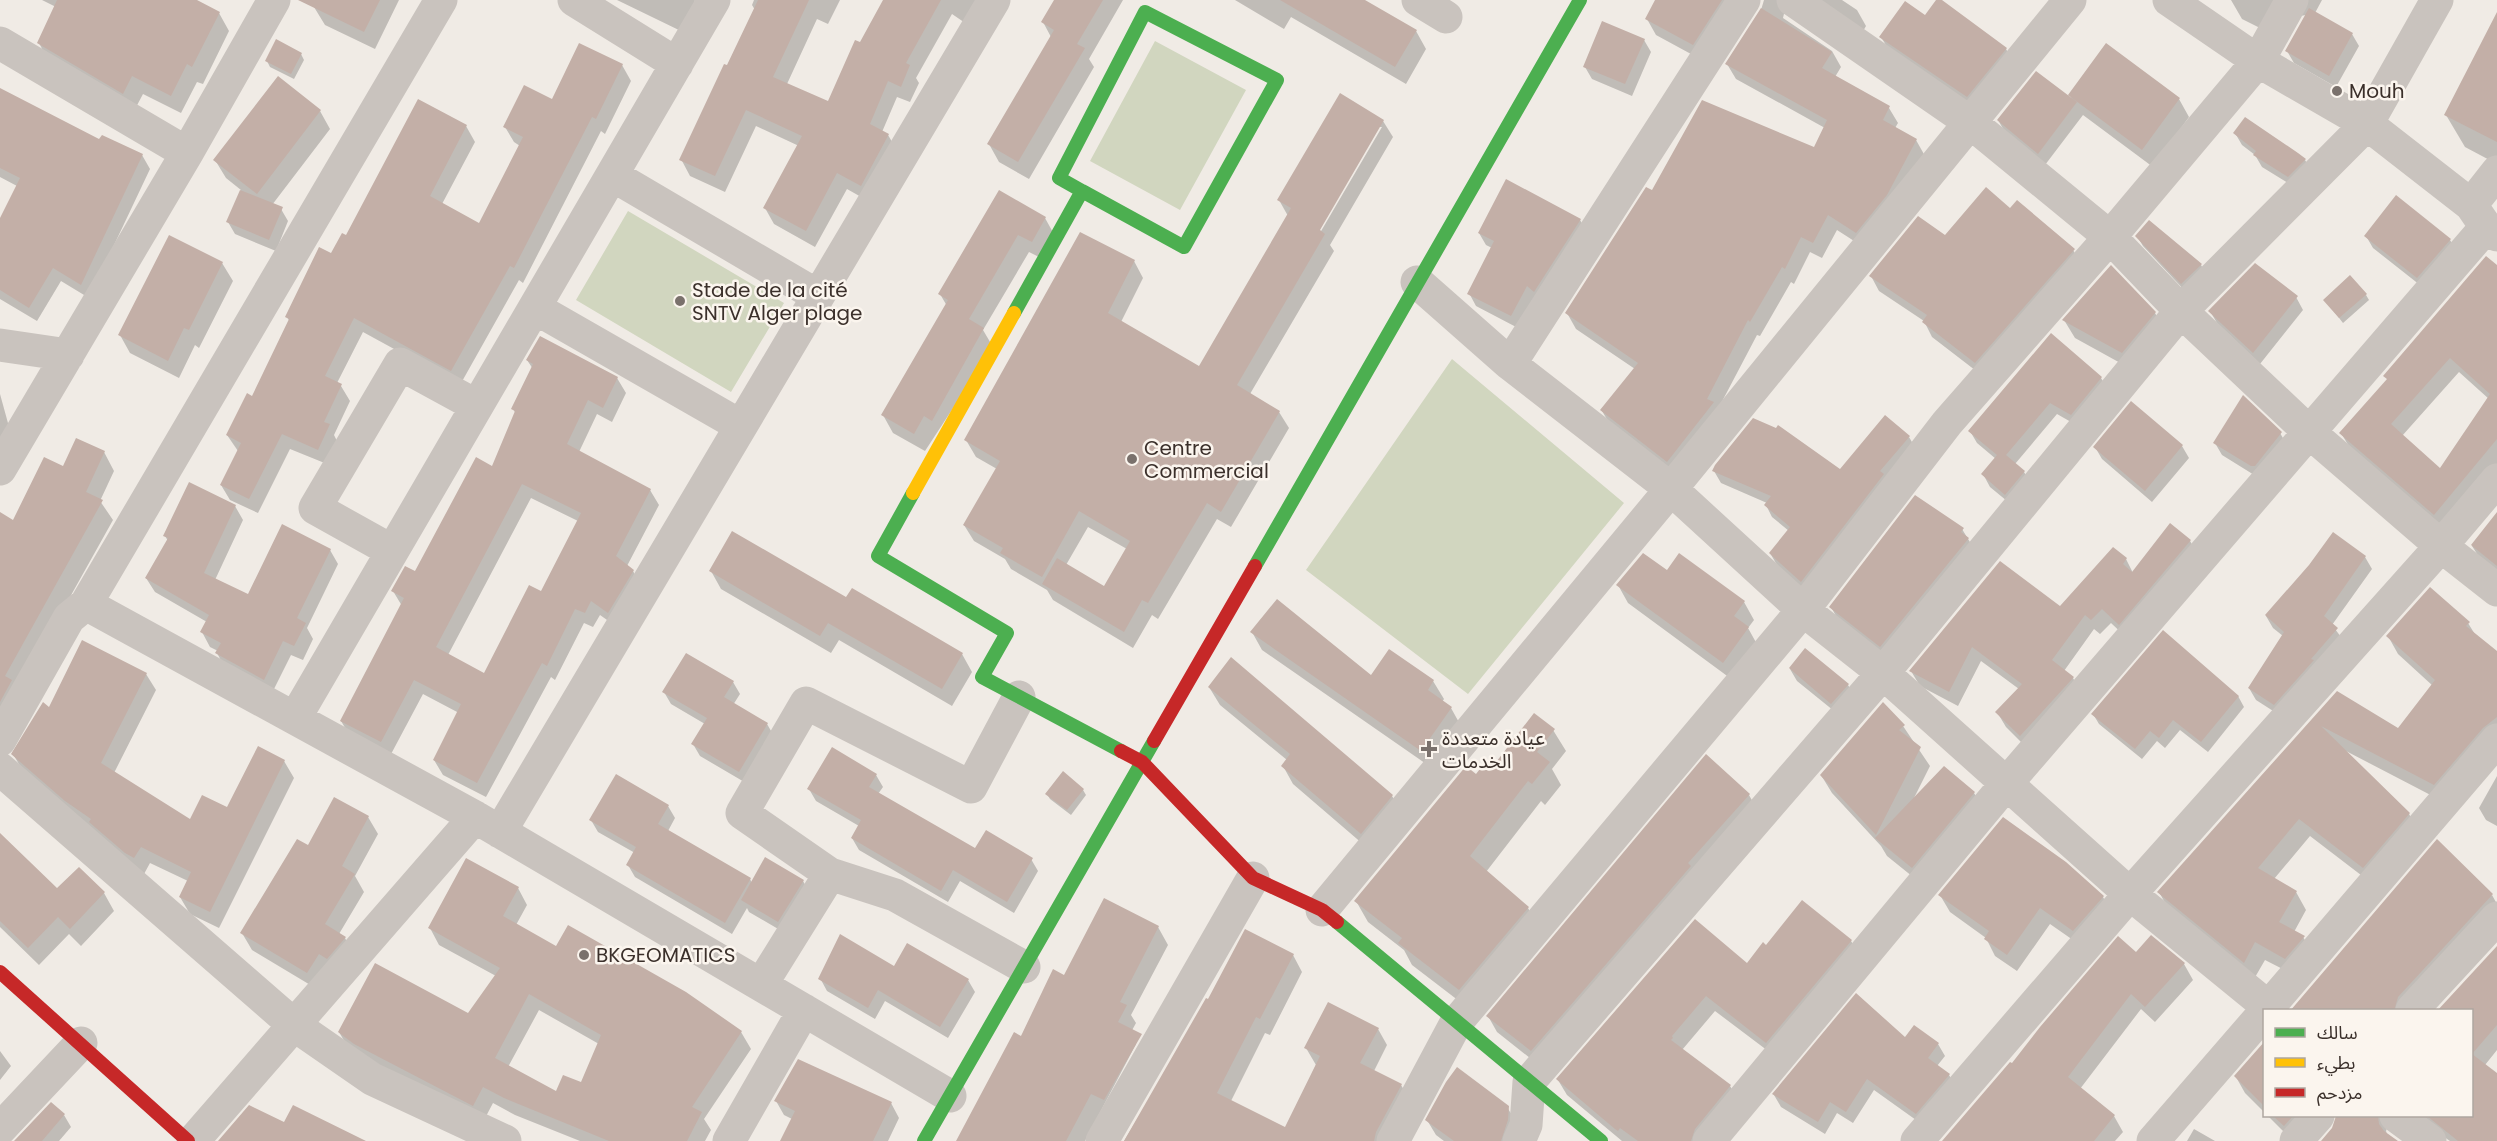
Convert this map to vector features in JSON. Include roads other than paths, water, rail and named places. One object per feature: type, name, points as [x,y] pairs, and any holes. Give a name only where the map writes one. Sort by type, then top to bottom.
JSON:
[{"type":"street","points":[[0,469],[187,153],[273,0]]},
{"type":"street","points":[[0,740],[69,618],[86,604],[441,0]]},
{"type":"street","points":[[574,0],[677,64]]},
{"type":"street","points":[[295,718],[714,0]]},
{"type":"street","points":[[193,1141],[294,1025],[488,825],[741,426],[994,0]]},
{"type":"street","points":[[1418,0],[1446,17]]},
{"type":"street","points":[[924,1141],[1580,0]]},
{"type":"street","points":[[1510,364],[1744,0]]},
{"type":"street","points":[[1792,0],[1828,9],[2110,237],[2181,311],[2309,432],[2441,546],[2497,590]]},
{"type":"street","points":[[1322,910],[1671,489],[2070,0]]},
{"type":"street","points":[[1393,1141],[1456,1023],[1803,610],[1947,423],[2110,237],[2258,61],[2292,0]]},
{"type":"street","points":[[1519,1141],[1527,1125],[1529,1082],[1883,673],[2181,311],[2367,124],[2437,0]]},
{"type":"street","points":[[2179,2],[2258,61],[2367,124],[2485,222]]},
{"type":"street","points":[[1145,12],[1277,80],[1184,247],[1082,191],[1059,178],[1145,12]]},
{"type":"street","points":[[0,43],[187,153]]},
{"type":"street","points":[[1708,1141],[2006,784],[2309,432],[2485,222],[2497,172]]},
{"type":"street","points":[[612,175],[818,296]]},
{"type":"street","points":[[1082,191],[878,556],[1007,633],[982,677],[1142,762],[1253,878],[1322,910],[1601,1141]]},
{"type":"street","points":[[1417,282],[1510,364],[1671,489],[1803,610],[1883,673],[2130,894],[2267,1009]]},
{"type":"street","points":[[535,308],[741,426]]},
{"type":"street","points":[[0,345],[68,355]]},
{"type":"street","points":[[393,551],[315,508],[400,364],[477,406]]},
{"type":"street","points":[[1917,1141],[2130,894],[2441,546],[2497,480]]},
{"type":"street","points":[[86,604],[488,825],[950,1096]]},
{"type":"street","points":[[1019,697],[971,787],[806,703],[742,813],[830,874],[895,895],[1024,967]]},
{"type":"street","points":[[2269,1009],[2497,740]]},
{"type":"street","points":[[0,769],[294,1025],[372,1079],[505,1141]]},
{"type":"street","points":[[761,985],[830,874]]},
{"type":"street","points":[[1101,1141],[1253,878]]},
{"type":"street","points":[[2414,1009],[2497,918]]},
{"type":"street","points":[[0,972],[81,1042],[188,1141]]},
{"type":"street","points":[[729,1141],[804,1010]]},
{"type":"street","points":[[2153,1141],[2263,1016]]},
{"type":"street","points":[[0,1129],[81,1042]]},
{"type":"street","points":[[2296,1141],[2317,1117]]},
{"type":"street","points":[[2397,1117],[2430,1141]]},
{"type":"place","name":"Mouh","points":[[2337,91]]},
{"type":"place","name":"Stade de la cité SNTV Alger plage","points":[[680,301]]},
{"type":"place","name":"Centre Commercial","points":[[1132,459]]},
{"type":"place","name":"عيادة متعددة الخدمات","points":[[1429,749]]},
{"type":"place","name":"BKGEOMATICS","points":[[584,955]]}]
